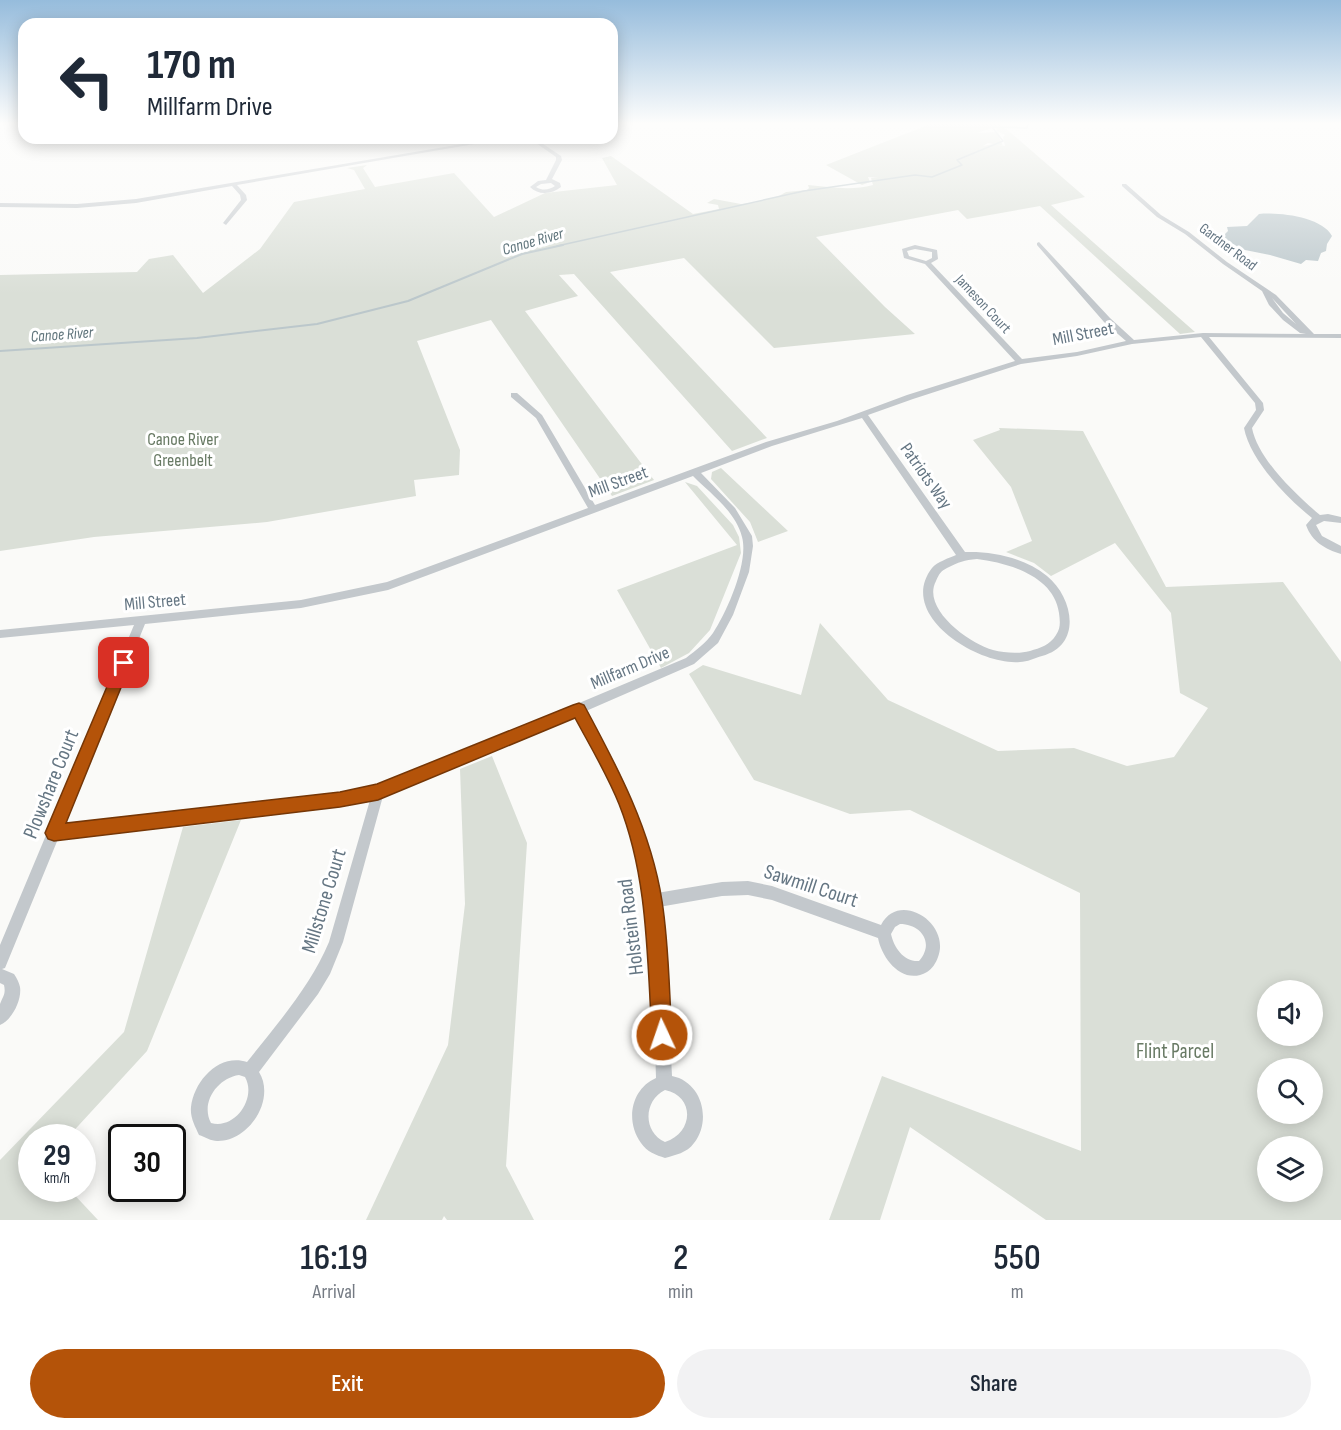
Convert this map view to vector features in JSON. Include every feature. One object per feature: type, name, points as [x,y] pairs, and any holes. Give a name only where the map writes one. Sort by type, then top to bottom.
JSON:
[{"type":"street","points":[[0,205],[105,205],[263,180]]},
{"type":"street","points":[[226,222],[244,200],[243,195],[234,185]]},
{"type":"street","name":"Gardner Road","points":[[1124,185],[1159,216],[1187,233],[1225,263],[1265,290],[1270,303],[1284,318],[1311,335]]},
{"type":"street","points":[[1039,244],[1107,320],[1132,342]]},
{"type":"street","name":"Jameson Court","points":[[927,262],[1020,362]]},
{"type":"street","points":[[1203,335],[1259,403],[1260,410],[1248,428],[1250,442],[1298,501],[1318,518]]},
{"type":"street","name":"Mill Street","points":[[0,634],[301,604],[388,586],[769,444],[1020,362],[1077,354],[1132,342],[1203,335],[1341,336]]},
{"type":"street","points":[[514,395],[539,417],[593,509]]},
{"type":"street","name":"Patriots Way","points":[[863,414],[962,556]]},
{"type":"street","name":"Millfarm Drive","points":[[54,833],[340,800],[378,792],[690,662],[715,638],[723,624],[748,560],[748,538],[736,518],[695,472]]},
{"type":"street","points":[[1341,520],[1326,517],[1312,522],[1313,532],[1326,544],[1341,550]]},
{"type":"street","points":[[981,554],[1012,561],[1031,570],[1048,583],[1059,598],[1065,615],[1064,630],[1055,644],[1031,656],[996,656],[968,645],[944,628],[932,612],[927,587],[938,567],[962,556],[981,554]]},
{"type":"street","name":"Plowshare Court","points":[[0,963],[141,620]]},
{"type":"street","name":"Holstein Road","points":[[579,710],[627,805],[639,839],[653,902],[664,1082]]},
{"type":"street","name":"Millstone Court","points":[[250,1071],[313,989],[325,969],[336,942],[378,792]]},
{"type":"street","name":"Sawmill Court","points":[[653,902],[722,890],[748,888],[772,893],[884,933]]},
{"type":"street","points":[[0,976],[12,982],[13,992],[9,1004],[0,1017]]},
{"type":"street","points":[[240,1067],[250,1071],[256,1079],[257,1091],[254,1104],[246,1117],[235,1127],[222,1133],[205,1129],[198,1112],[201,1097],[210,1083],[228,1069],[240,1067]]},
{"type":"street","points":[[664,1082],[675,1084],[685,1090],[692,1101],[695,1114],[693,1128],[687,1140],[677,1148],[665,1150],[647,1140],[639,1120],[644,1098],[653,1087],[664,1082]]},
{"type":"green space","name":"Canoe River Greenbelt","points":[[360,180],[371,180],[375,187],[415,180],[460,180],[494,217],[545,193],[617,185],[614,180],[645,180],[693,214],[719,209],[718,205],[707,203],[714,199],[741,204],[753,203],[786,192],[807,190],[808,185],[857,188],[873,185],[872,180],[1065,180],[1085,197],[1051,205],[1195,332],[1180,334],[1040,206],[967,219],[958,210],[816,237],[915,334],[774,348],[684,258],[610,272],[767,438],[732,451],[574,274],[559,275],[578,296],[525,311],[654,480],[612,496],[491,320],[417,341],[460,450],[459,475],[414,480],[416,496],[267,522],[94,537],[0,551],[0,275],[137,272],[149,259],[173,255],[203,293],[260,249],[294,202],[365,189]]},
{"type":"green space","points":[[853,180],[869,180],[870,182],[862,185]]},
{"type":"green space","name":"Flint Parcel","points":[[999,428],[1083,431],[1166,587],[1283,582],[1341,662],[1341,1220],[1046,1220],[910,1127],[880,1220],[829,1220],[882,1076],[1081,1151],[1080,893],[910,810],[850,814],[754,780],[689,674],[703,665],[801,695],[820,623],[888,700],[998,751],[1074,748],[1127,766],[1174,757],[1208,708],[1180,693],[1171,613],[1115,543],[1051,576],[1034,563],[1006,552],[1032,541],[1011,487],[973,440],[1000,430]]},
{"type":"green space","points":[[721,468],[788,531],[758,542],[750,522],[711,479],[712,472]]},
{"type":"green space","points":[[685,482],[697,486],[733,525],[739,537],[741,553],[710,630],[689,653],[661,668],[617,590],[737,545]]},
{"type":"green space","points":[[492,756],[527,843],[506,1166],[534,1220],[447,1220],[444,1216],[442,1220],[366,1220],[448,1045],[465,904],[460,769]]},
{"type":"green space","points":[[241,820],[147,1051],[80,1124],[35,1124],[124,1032],[183,827]]},
{"type":"green space","points":[[18,1141],[18,1202],[81,1202],[98,1220],[0,1220],[0,1160]]},
{"type":"shaded area","points":[[1259,214],[1288,215],[1319,224],[1332,236],[1326,251],[1321,253],[1318,261],[1306,260],[1301,264],[1220,245],[1210,239],[1213,234],[1224,235],[1228,231],[1227,227],[1247,226]]},
{"type":"waterway","name":"Canoe River","points":[[557,246],[804,191],[881,180]]},
{"type":"waterway","name":"Canoe River","points":[[0,351],[197,338],[317,324],[408,301],[522,254],[563,245]]},
{"type":"route","points":[[124,663],[54,833],[361,796],[406,782],[579,710],[612,772],[639,839],[653,902],[662,1035]]}]
